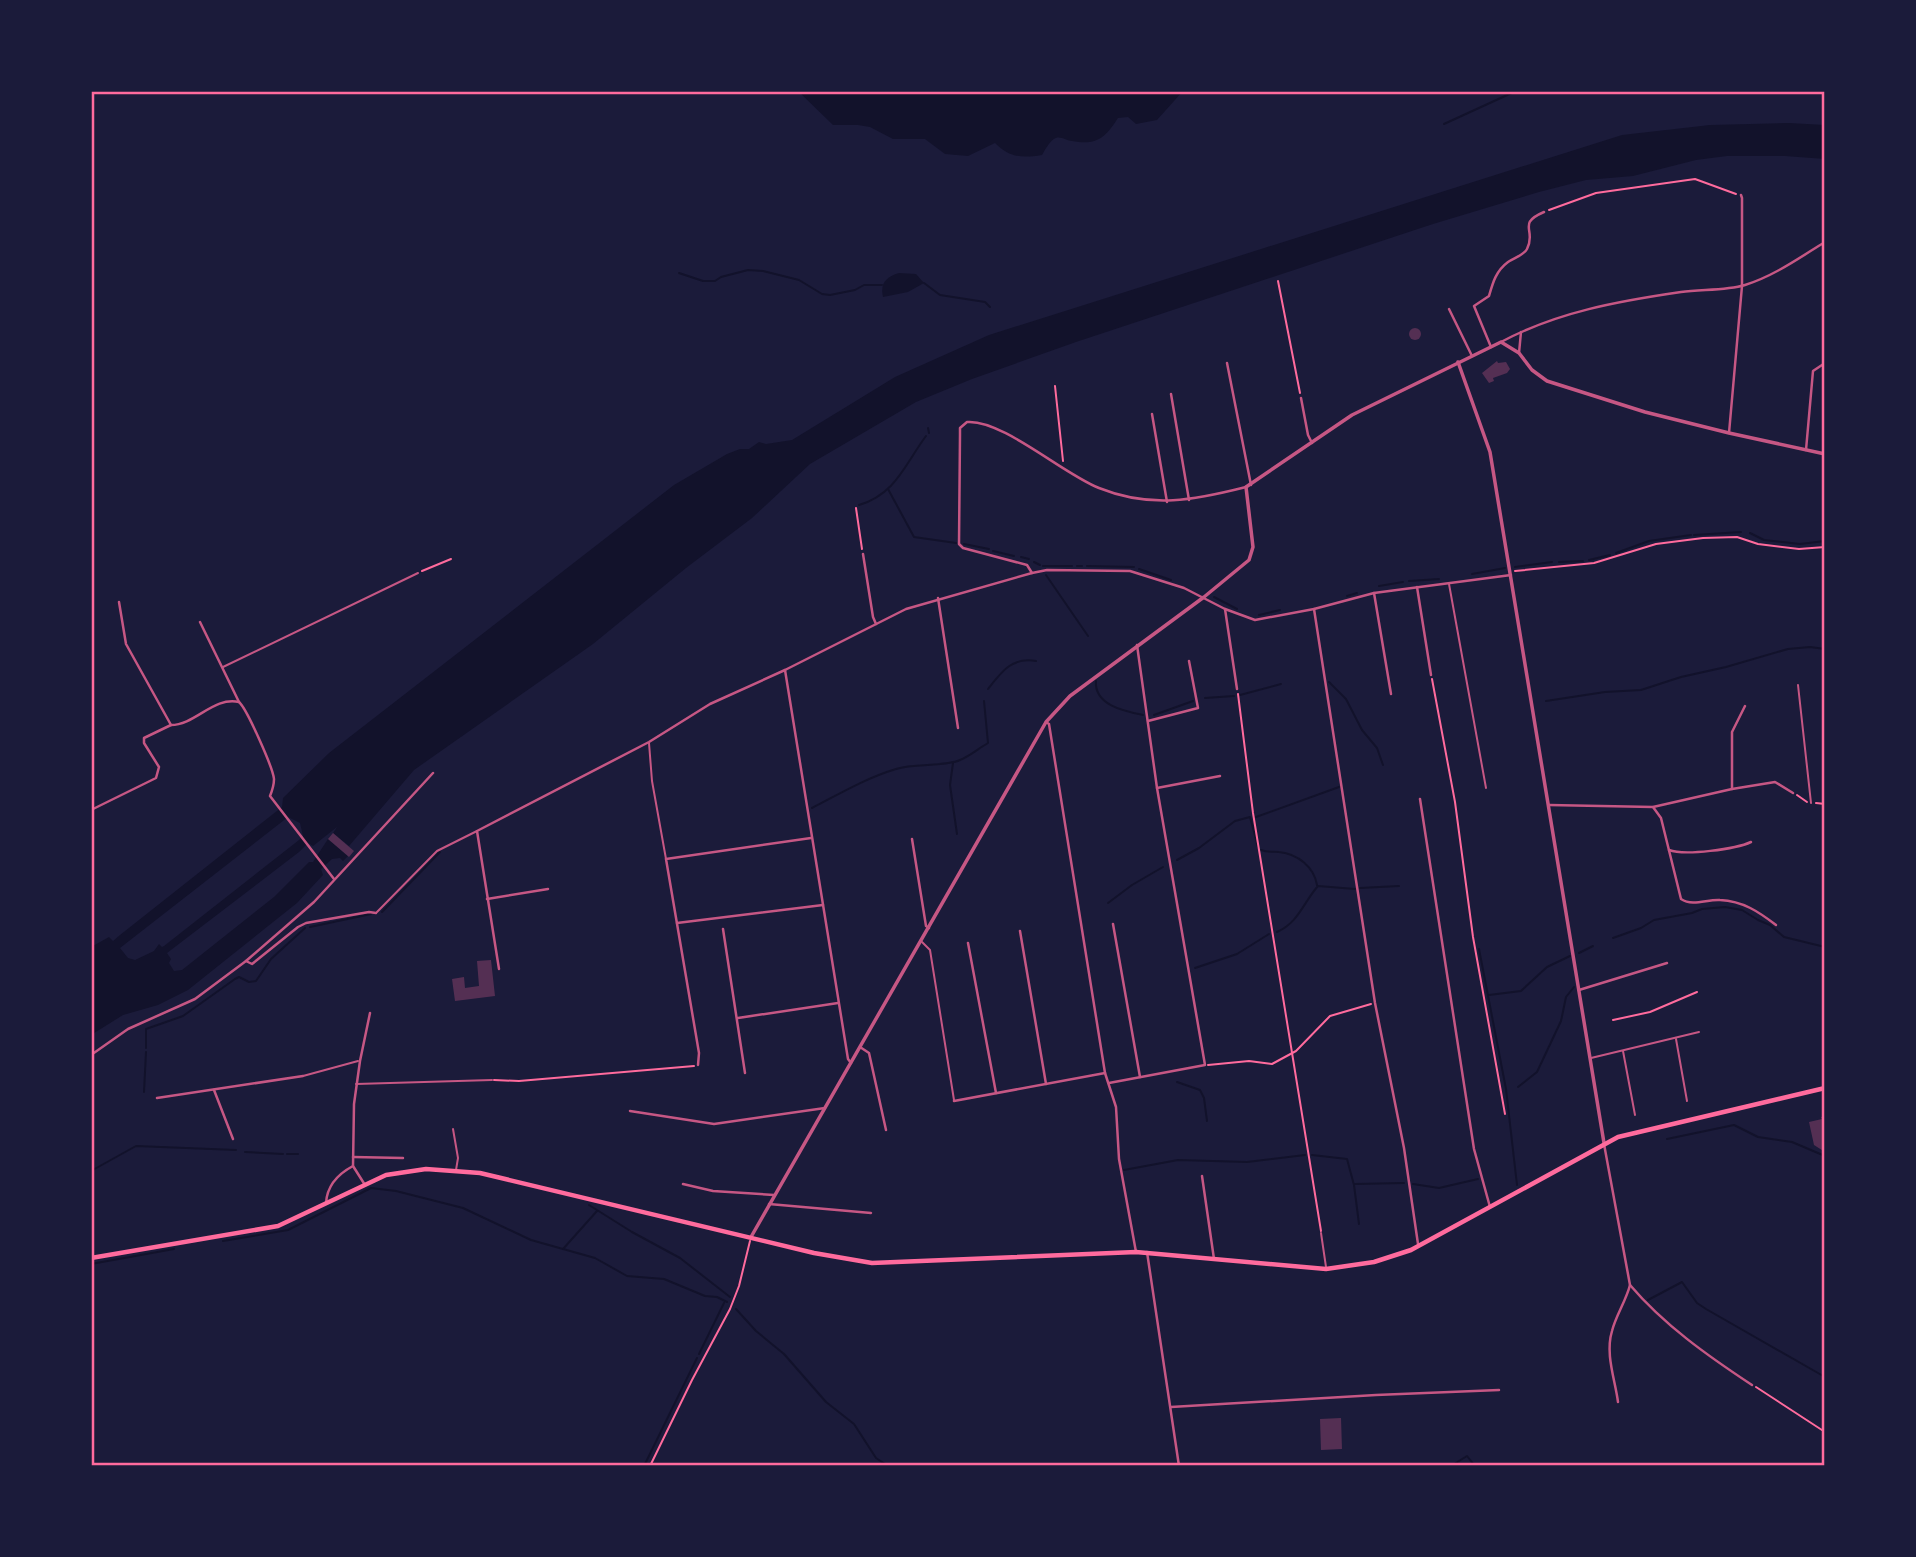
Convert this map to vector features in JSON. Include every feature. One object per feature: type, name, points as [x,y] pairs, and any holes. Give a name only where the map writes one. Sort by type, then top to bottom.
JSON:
[{"type":"main road","points":[[91,1258],[278,1226],[387,1175],[411,1170],[480,1173],[814,1253],[872,1263],[1147,1252],[1326,1269],[1374,1262],[1418,1247],[1604,1143],[1650,1128],[1825,1088]]},
{"type":"street","points":[[1729,433],[1742,286],[1741,195]]},
{"type":"street","points":[[1491,347],[1474,306],[1489,296],[1492,282],[1506,263],[1528,248],[1528,222],[1531,217],[1544,212]]},
{"type":"street","points":[[1032,573],[1027,565],[963,548],[959,544],[960,433],[962,425],[967,422],[989,425],[1081,480],[1118,495],[1167,502],[1189,500],[1249,486],[1352,415],[1548,320],[1605,304],[1742,286],[1770,276],[1825,242]]},
{"type":"street","points":[[1449,309],[1472,356]]},
{"type":"street","points":[[1519,353],[1521,331]]},
{"type":"street","points":[[1501,342],[1519,353],[1532,370],[1547,381],[1645,412],[1825,454]]},
{"type":"street","points":[[1458,362],[1490,452],[1604,1143],[1630,1285],[1611,1334],[1609,1351],[1618,1402]]},
{"type":"street","points":[[751,1237],[1046,722],[1070,696],[1204,597],[1244,566],[1252,555],[1247,503],[1249,486],[1227,363]]},
{"type":"street","points":[[1806,450],[1813,371],[1825,363]]},
{"type":"street","points":[[1171,394],[1189,500]]},
{"type":"street","points":[[1301,398],[1312,443]]},
{"type":"street","points":[[1152,414],[1167,502]]},
{"type":"street","points":[[863,554],[876,624]]},
{"type":"street","points":[[499,969],[477,831],[649,742],[693,712],[785,670],[906,609],[937,598],[1047,570],[1130,571],[1184,588],[1225,609],[1255,620],[1314,609],[1374,593],[1511,573]]},
{"type":"street","points":[[1417,587],[1431,675]]},
{"type":"street","points":[[1374,593],[1391,694]]},
{"type":"street","points":[[937,598],[958,728]]},
{"type":"street","points":[[120,602],[126,644],[171,725]]},
{"type":"street","points":[[1225,609],[1237,689]]},
{"type":"street","points":[[1314,609],[1375,1003],[1404,1148],[1418,1247]]},
{"type":"street","points":[[200,622],[246,711],[272,771],[274,781],[270,796],[334,879]]},
{"type":"street","points":[[1108,1083],[1205,1065],[1157,788],[1137,645]]},
{"type":"street","points":[[1148,721],[1198,708],[1189,661]]},
{"type":"street","points":[[785,670],[838,1003],[851,1063]]},
{"type":"street","points":[[93,809],[145,784],[159,774],[159,768],[144,743],[144,738],[171,725],[180,724],[226,700],[239,702]]},
{"type":"street","points":[[1732,789],[1732,732],[1745,706]]},
{"type":"street","points":[[1046,722],[1049,724],[1105,1073],[1116,1107],[1119,1159],[1136,1252]]},
{"type":"street","points":[[91,1055],[128,1029],[195,999],[246,961],[291,923],[433,773]]},
{"type":"street","points":[[1157,788],[1220,776]]},
{"type":"street","points":[[1549,805],[1653,807],[1775,782],[1793,793]]},
{"type":"street","points":[[1420,799],[1474,1149],[1490,1207]]},
{"type":"street","points":[[1653,807],[1661,818],[1678,893],[1685,902],[1733,902],[1757,911],[1776,925]]},
{"type":"street","points":[[698,1065],[700,1060],[666,859],[811,838]]},
{"type":"street","points":[[912,839],[926,926],[929,928]]},
{"type":"street","points":[[1670,850],[1683,853],[1732,849],[1751,842]]},
{"type":"street","points":[[487,899],[548,889]]},
{"type":"street","points":[[677,923],[823,905]]},
{"type":"street","points":[[246,961],[252,964],[306,923],[376,913]]},
{"type":"street","points":[[1113,924],[1140,1077]]},
{"type":"street","points":[[723,929],[745,1073]]},
{"type":"street","points":[[1020,930],[1046,1084]]},
{"type":"street","points":[[968,943],[996,1093]]},
{"type":"street","points":[[1579,990],[1667,963]]},
{"type":"street","points":[[737,1018],[838,1003]]},
{"type":"street","points":[[365,1185],[353,1167],[353,1157],[356,1084],[370,1013]]},
{"type":"street","points":[[860,1047],[869,1053],[886,1130]]},
{"type":"street","points":[[954,1101],[1105,1073]]},
{"type":"street","points":[[157,1098],[303,1076]]},
{"type":"street","points":[[214,1089],[233,1139]]},
{"type":"street","points":[[630,1111],[714,1124],[825,1108]]},
{"type":"street","points":[[353,1157],[403,1158]]},
{"type":"street","points":[[326,1204],[325,1200],[334,1180],[339,1174],[353,1167]]},
{"type":"street","points":[[1202,1176],[1214,1259]]},
{"type":"street","points":[[683,1184],[713,1191],[775,1195]]},
{"type":"street","points":[[769,1204],[871,1213]]},
{"type":"street","points":[[1147,1252],[1179,1466]]},
{"type":"street","points":[[1630,1285],[1640,1297],[1699,1348],[1752,1385]]},
{"type":"street","points":[[1171,1407],[1499,1390]]},
{"type":"lane","points":[[222,667],[418,573]]},
{"type":"lane","points":[[1449,583],[1486,788]]},
{"type":"lane","points":[[1798,685],[1811,803]]},
{"type":"lane","points":[[649,742],[652,781],[666,859]]},
{"type":"lane","points":[[376,913],[437,851],[477,831]]},
{"type":"lane","points":[[922,942],[930,950],[954,1101]]},
{"type":"lane","points":[[1590,1058],[1699,1032]]},
{"type":"lane","points":[[1676,1038],[1687,1101]]},
{"type":"lane","points":[[1623,1050],[1635,1115]]},
{"type":"lane","points":[[303,1076],[359,1061]]},
{"type":"lane","points":[[356,1084],[492,1080]]},
{"type":"lane","points":[[453,1129],[458,1158],[456,1171]]},
{"type":"lane","points":[[1321,1233],[1326,1269]]},
{"type":"path","points":[[1544,212],[1596,193],[1695,179],[1741,195]]},
{"type":"path","points":[[1278,281],[1301,398]]},
{"type":"path","points":[[1055,386],[1063,469]]},
{"type":"path","points":[[856,508],[863,554]]},
{"type":"path","points":[[1511,573],[1594,564],[1656,544],[1703,538],[1737,537],[1758,544],[1799,549],[1825,547]]},
{"type":"path","points":[[418,573],[451,558]]},
{"type":"path","points":[[1431,675],[1455,802],[1473,937],[1505,1114]]},
{"type":"path","points":[[1237,689],[1253,813],[1321,1233]]},
{"type":"path","points":[[1613,1020],[1650,1012],[1697,992]]},
{"type":"path","points":[[1205,1065],[1220,1066],[1249,1061],[1272,1064],[1292,1053],[1329,1016],[1375,1003]]},
{"type":"path","points":[[492,1080],[519,1081],[698,1065]]},
{"type":"path","points":[[650,1466],[730,1309],[739,1286],[751,1237]]},
{"type":"path","points":[[1752,1385],[1825,1432]]},
{"type":"shaded area","points":[[798,91],[1183,91],[1157,120],[1136,124],[1128,117],[1118,118],[1105,135],[1094,141],[1056,138],[1042,155],[1028,156],[1011,154],[995,143],[968,156],[945,154],[925,139],[893,139],[870,127],[833,125]]},
{"type":"shaded area","points":[[1710,125],[1825,125],[1825,159],[1727,156],[1696,160],[1633,176],[1586,180],[1539,192],[1433,224],[1076,342],[916,402],[810,464],[752,518],[593,644],[414,770],[349,846],[333,833],[337,827],[313,846],[308,843],[167,953],[174,971],[182,970],[274,897],[309,862],[313,862],[328,839],[348,856],[343,861],[340,858],[332,859],[321,869],[323,875],[297,903],[188,990],[158,1005],[123,1015],[91,1035],[91,947],[109,937],[113,941],[282,807],[283,798],[329,753],[674,485],[727,454],[749,449],[759,442],[766,444],[792,440],[895,377],[989,335],[1622,135]],"holes":[[[288,817],[300,823],[303,836],[299,840],[164,946],[159,944],[154,951],[135,960],[128,958],[120,948]]]},
{"type":"shaded area","points":[[899,273],[916,274],[924,283],[908,292],[883,297],[882,288],[885,281]]},
{"type":"building","points":[[1415,328],[1421,334],[1415,340],[1409,334]]},
{"type":"building","points":[[1497,361],[1506,362],[1510,369],[1489,383],[1482,373]]},
{"type":"building","points":[[333,833],[354,851],[349,857],[328,839]]},
{"type":"building","points":[[491,960],[495,996],[455,1001],[452,979],[464,977],[465,988],[479,986],[477,961]]},
{"type":"building","points":[[1825,1116],[1825,1152],[1814,1145],[1809,1122]]},
{"type":"building","points":[[1341,1418],[1342,1449],[1321,1450],[1320,1419]]},
{"type":"waterway","points":[[1444,124],[1516,91]]},
{"type":"waterway","points":[[679,273],[703,281],[715,281],[748,270],[763,271],[799,280],[822,294],[830,295],[855,290],[864,285],[882,285]]},
{"type":"waterway","points":[[924,283],[940,295],[985,302],[990,307]]},
{"type":"waterway","points":[[928,428],[929,433]]},
{"type":"waterway","points":[[859,505],[872,500],[891,486],[926,436]]},
{"type":"waterway","points":[[888,489],[914,537],[956,543]]},
{"type":"waterway","points":[[1694,535],[1741,532]]},
{"type":"waterway","points":[[1750,533],[1764,540],[1800,544],[1825,541]]},
{"type":"waterway","points":[[1616,553],[1649,541],[1691,535]]},
{"type":"waterway","points":[[964,544],[989,549]]},
{"type":"waterway","points":[[993,551],[1014,556]]},
{"type":"waterway","points":[[1589,560],[1610,555]]},
{"type":"waterway","points":[[1021,557],[1029,559]]},
{"type":"waterway","points":[[1559,562],[1583,561]]},
{"type":"waterway","points":[[1034,562],[1040,565]]},
{"type":"waterway","points":[[1515,567],[1552,562]]},
{"type":"waterway","points":[[1043,566],[1072,566]]},
{"type":"waterway","points":[[1077,566],[1082,566]]},
{"type":"waterway","points":[[1087,566],[1134,567]]},
{"type":"waterway","points":[[1472,574],[1505,568]]},
{"type":"waterway","points":[[1139,569],[1171,580]]},
{"type":"waterway","points":[[1046,575],[1088,636]]},
{"type":"waterway","points":[[1409,581],[1439,579]]},
{"type":"waterway","points":[[1379,586],[1403,582]]},
{"type":"waterway","points":[[1347,596],[1357,593]]},
{"type":"waterway","points":[[1214,597],[1237,609]]},
{"type":"waterway","points":[[1259,615],[1280,610]]},
{"type":"waterway","points":[[1546,701],[1605,692],[1641,690],[1788,649],[1825,649]]},
{"type":"waterway","points":[[988,689],[1003,671],[1014,663],[1036,661]]},
{"type":"waterway","points":[[1096,681],[1100,696],[1105,701],[1119,709],[1143,715]]},
{"type":"waterway","points":[[1329,682],[1346,699],[1362,730],[1377,748],[1383,765]]},
{"type":"waterway","points":[[1240,695],[1281,684]]},
{"type":"waterway","points":[[1205,698],[1234,696]]},
{"type":"waterway","points":[[812,808],[885,773],[903,767],[954,762],[971,754],[988,743],[984,701]]},
{"type":"waterway","points":[[1154,715],[1193,701]]},
{"type":"waterway","points":[[953,763],[950,785],[957,834]]},
{"type":"waterway","points":[[1256,817],[1339,787]]},
{"type":"waterway","points":[[1177,860],[1199,848],[1235,821],[1250,817],[1258,847]]},
{"type":"waterway","points":[[1261,850],[1286,853],[1304,862],[1317,885]]},
{"type":"waterway","points":[[382,912],[440,852]]},
{"type":"waterway","points":[[1108,903],[1163,867]]},
{"type":"waterway","points":[[1277,932],[1296,918],[1318,886],[1355,889]]},
{"type":"waterway","points":[[1360,888],[1399,886]]},
{"type":"waterway","points":[[1613,938],[1654,920],[1702,909],[1725,907],[1742,910],[1770,925],[1784,937],[1825,947]]},
{"type":"waterway","points":[[310,927],[371,914]]},
{"type":"waterway","points":[[146,1048],[146,1029],[183,1016],[239,977],[249,982],[256,981],[271,959],[305,928]]},
{"type":"waterway","points":[[1195,968],[1237,954],[1269,934]]},
{"type":"waterway","points":[[1579,953],[1593,946]]},
{"type":"waterway","points":[[1479,949],[1506,1089],[1517,1185]]},
{"type":"waterway","points":[[1489,995],[1521,991],[1547,967],[1570,956]]},
{"type":"waterway","points":[[1518,1087],[1537,1072],[1561,1021],[1566,997],[1574,987]]},
{"type":"waterway","points":[[144,1092],[146,1052]]},
{"type":"waterway","points":[[1177,1082],[1200,1090],[1204,1098],[1207,1121]]},
{"type":"waterway","points":[[1667,1139],[1734,1125],[1758,1137],[1792,1142],[1825,1156]]},
{"type":"waterway","points":[[91,1171],[136,1146],[236,1150]]},
{"type":"waterway","points":[[245,1152],[283,1154]]},
{"type":"waterway","points":[[287,1154],[298,1154]]},
{"type":"waterway","points":[[1124,1170],[1178,1160],[1247,1162],[1305,1155]]},
{"type":"waterway","points":[[1312,1155],[1347,1159],[1354,1185],[1359,1224]]},
{"type":"waterway","points":[[1413,1184],[1439,1188],[1478,1179]]},
{"type":"waterway","points":[[1355,1184],[1404,1183]]},
{"type":"waterway","points":[[223,1241],[288,1230],[371,1188],[396,1191],[463,1208],[531,1240],[595,1258],[627,1276],[664,1279],[727,1302]]},
{"type":"waterway","points":[[589,1205],[680,1258],[730,1297]]},
{"type":"waterway","points":[[563,1249],[597,1211]]},
{"type":"waterway","points":[[91,1264],[174,1249]]},
{"type":"waterway","points":[[1648,1300],[1682,1282],[1697,1303],[1706,1309],[1825,1377]]},
{"type":"waterway","points":[[699,1354],[724,1303]]},
{"type":"waterway","points":[[736,1309],[756,1331],[784,1354],[826,1402],[854,1424],[876,1458],[888,1466]]},
{"type":"waterway","points":[[644,1466],[697,1358]]},
{"type":"waterway","points":[[1451,1466],[1467,1456],[1475,1466]]}]
